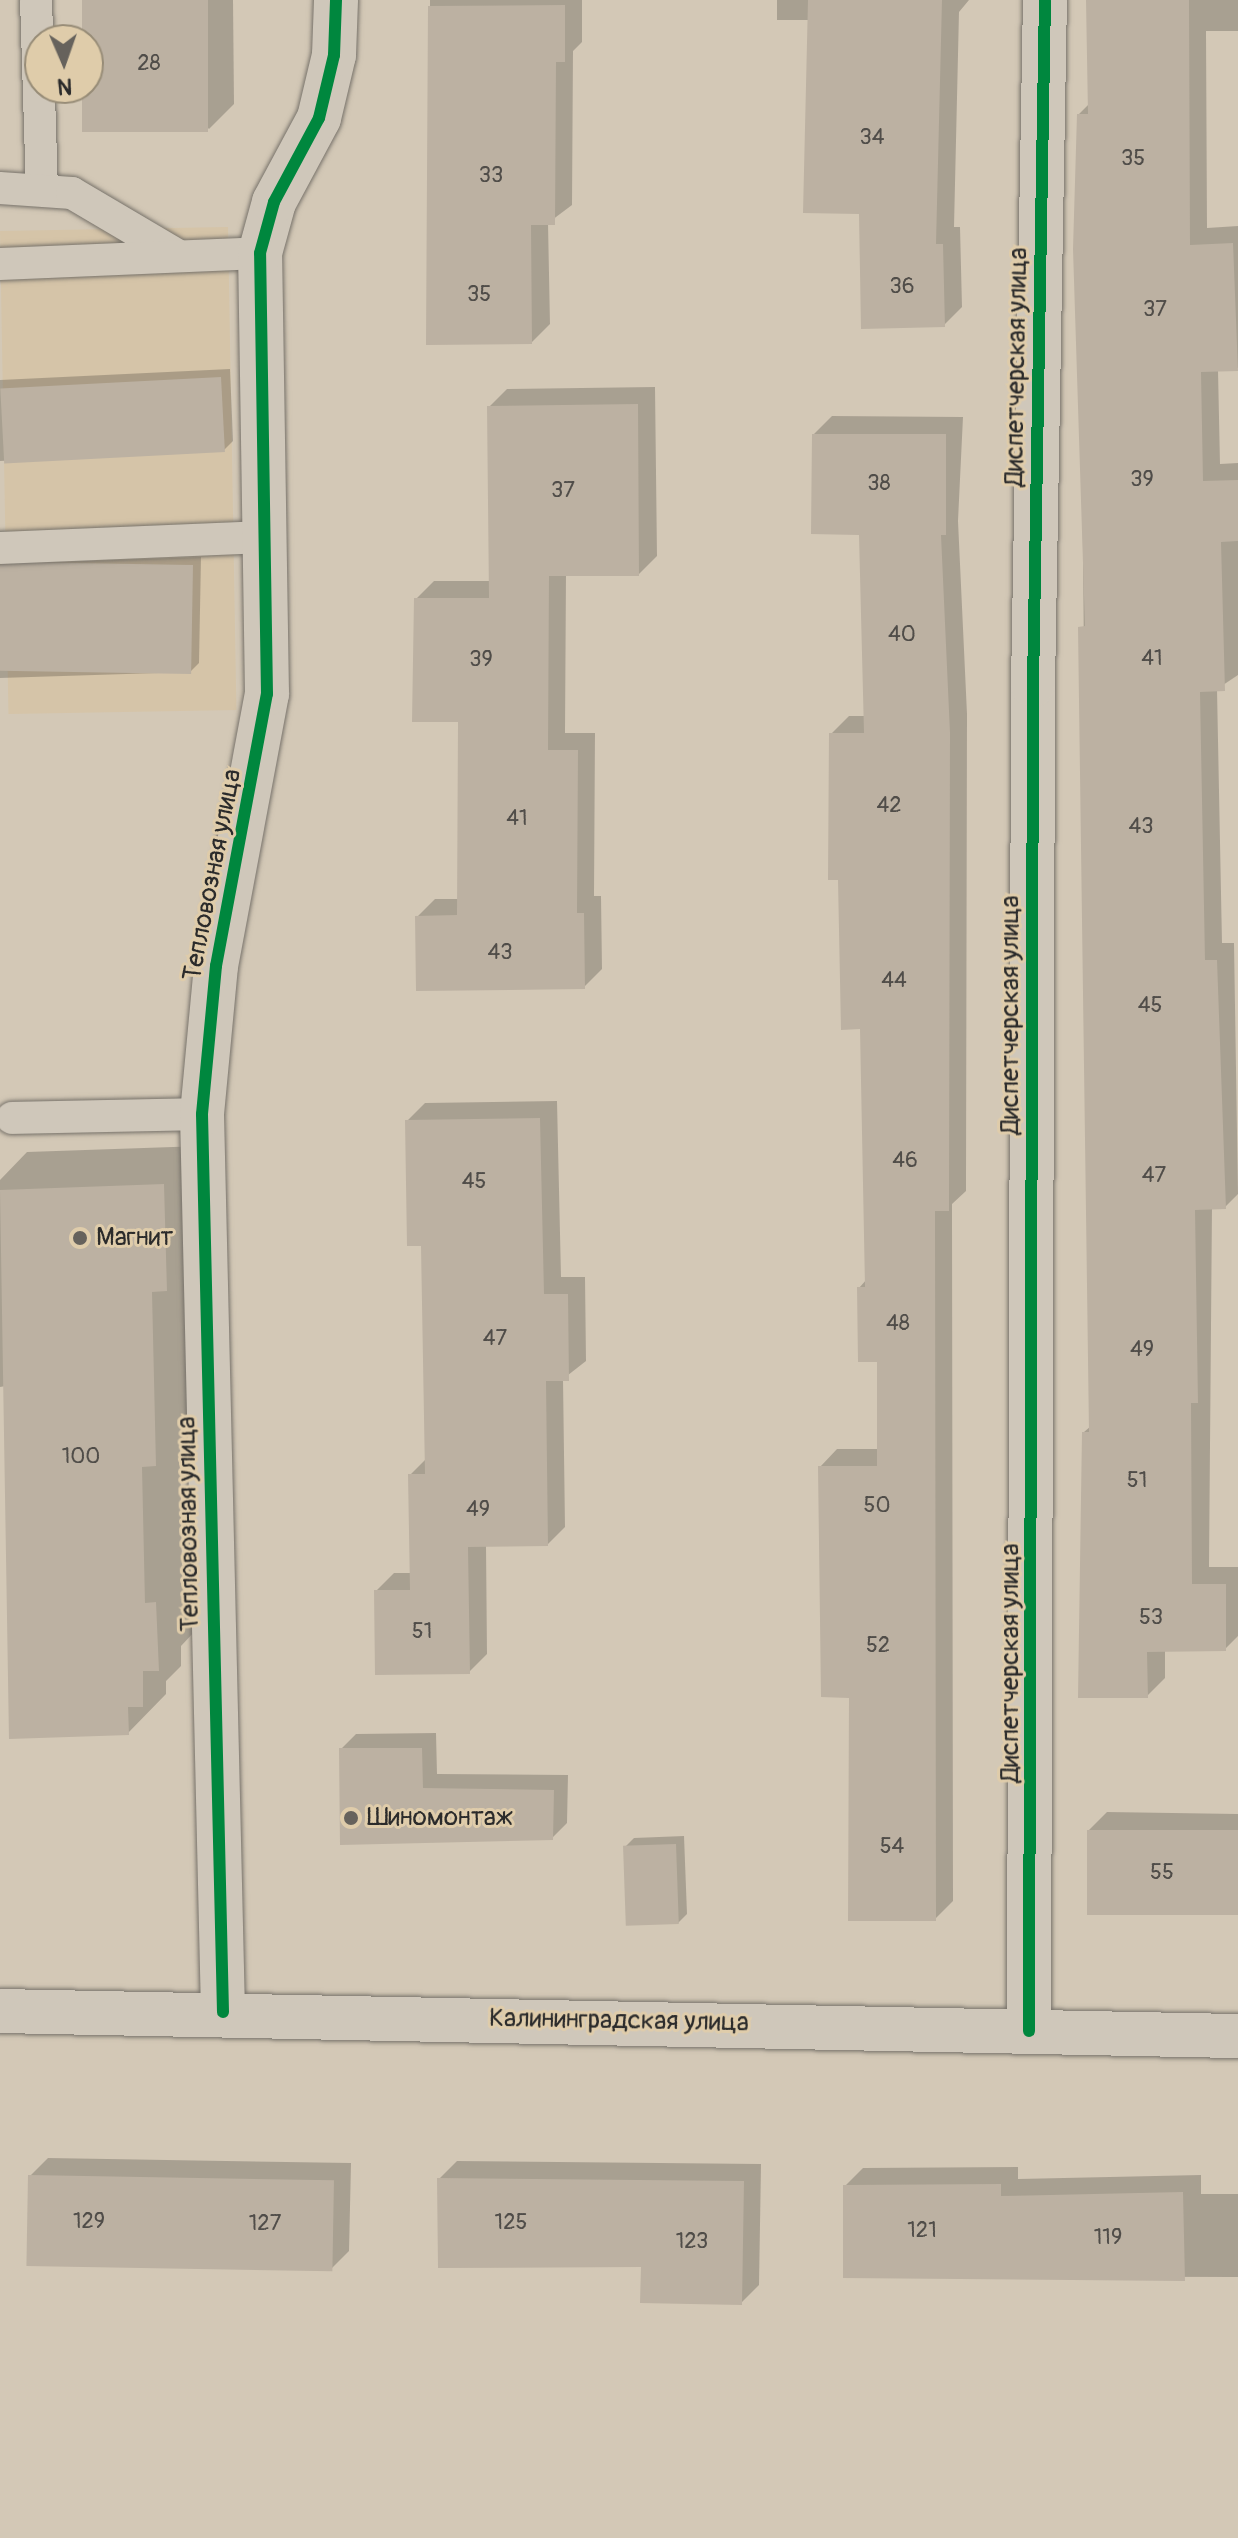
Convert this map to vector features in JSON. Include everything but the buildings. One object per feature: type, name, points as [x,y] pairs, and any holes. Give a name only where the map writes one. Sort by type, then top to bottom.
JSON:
[{"type":"street","name":"Тепловозная улица","points":[[223,2012],[202,1114],[216,966],[267,694],[267,537],[260,253],[274,202],[319,118],[334,55],[336,0]]},
{"type":"street","name":"Диспетчерская улица","points":[[1029,2031],[1033,685],[1045,0]]},
{"type":"street","name":"Калининградская улица","points":[[0,2011],[223,2012],[1238,2036]]},
{"type":"lane","points":[[36,0],[42,186]]},
{"type":"lane","points":[[0,188],[42,186],[98,203],[179,256]]},
{"type":"lane","points":[[0,264],[260,253]]},
{"type":"lane","points":[[0,548],[267,537]]},
{"type":"lane","points":[[12,1118],[202,1114]]},
{"type":"shaded area","points":[[228,227],[236,710],[8,714],[0,231]]},
{"type":"cycle path","points":[[223,2012],[202,1114],[216,966],[267,694],[260,253],[274,202],[319,118],[334,55],[336,0]]},
{"type":"cycle path","points":[[1029,2031],[1033,685],[1045,0]]},
{"type":"place","name":"Магнит","points":[[80,1238]]},
{"type":"place","name":"Шиномонтаж","points":[[351,1818]]}]
